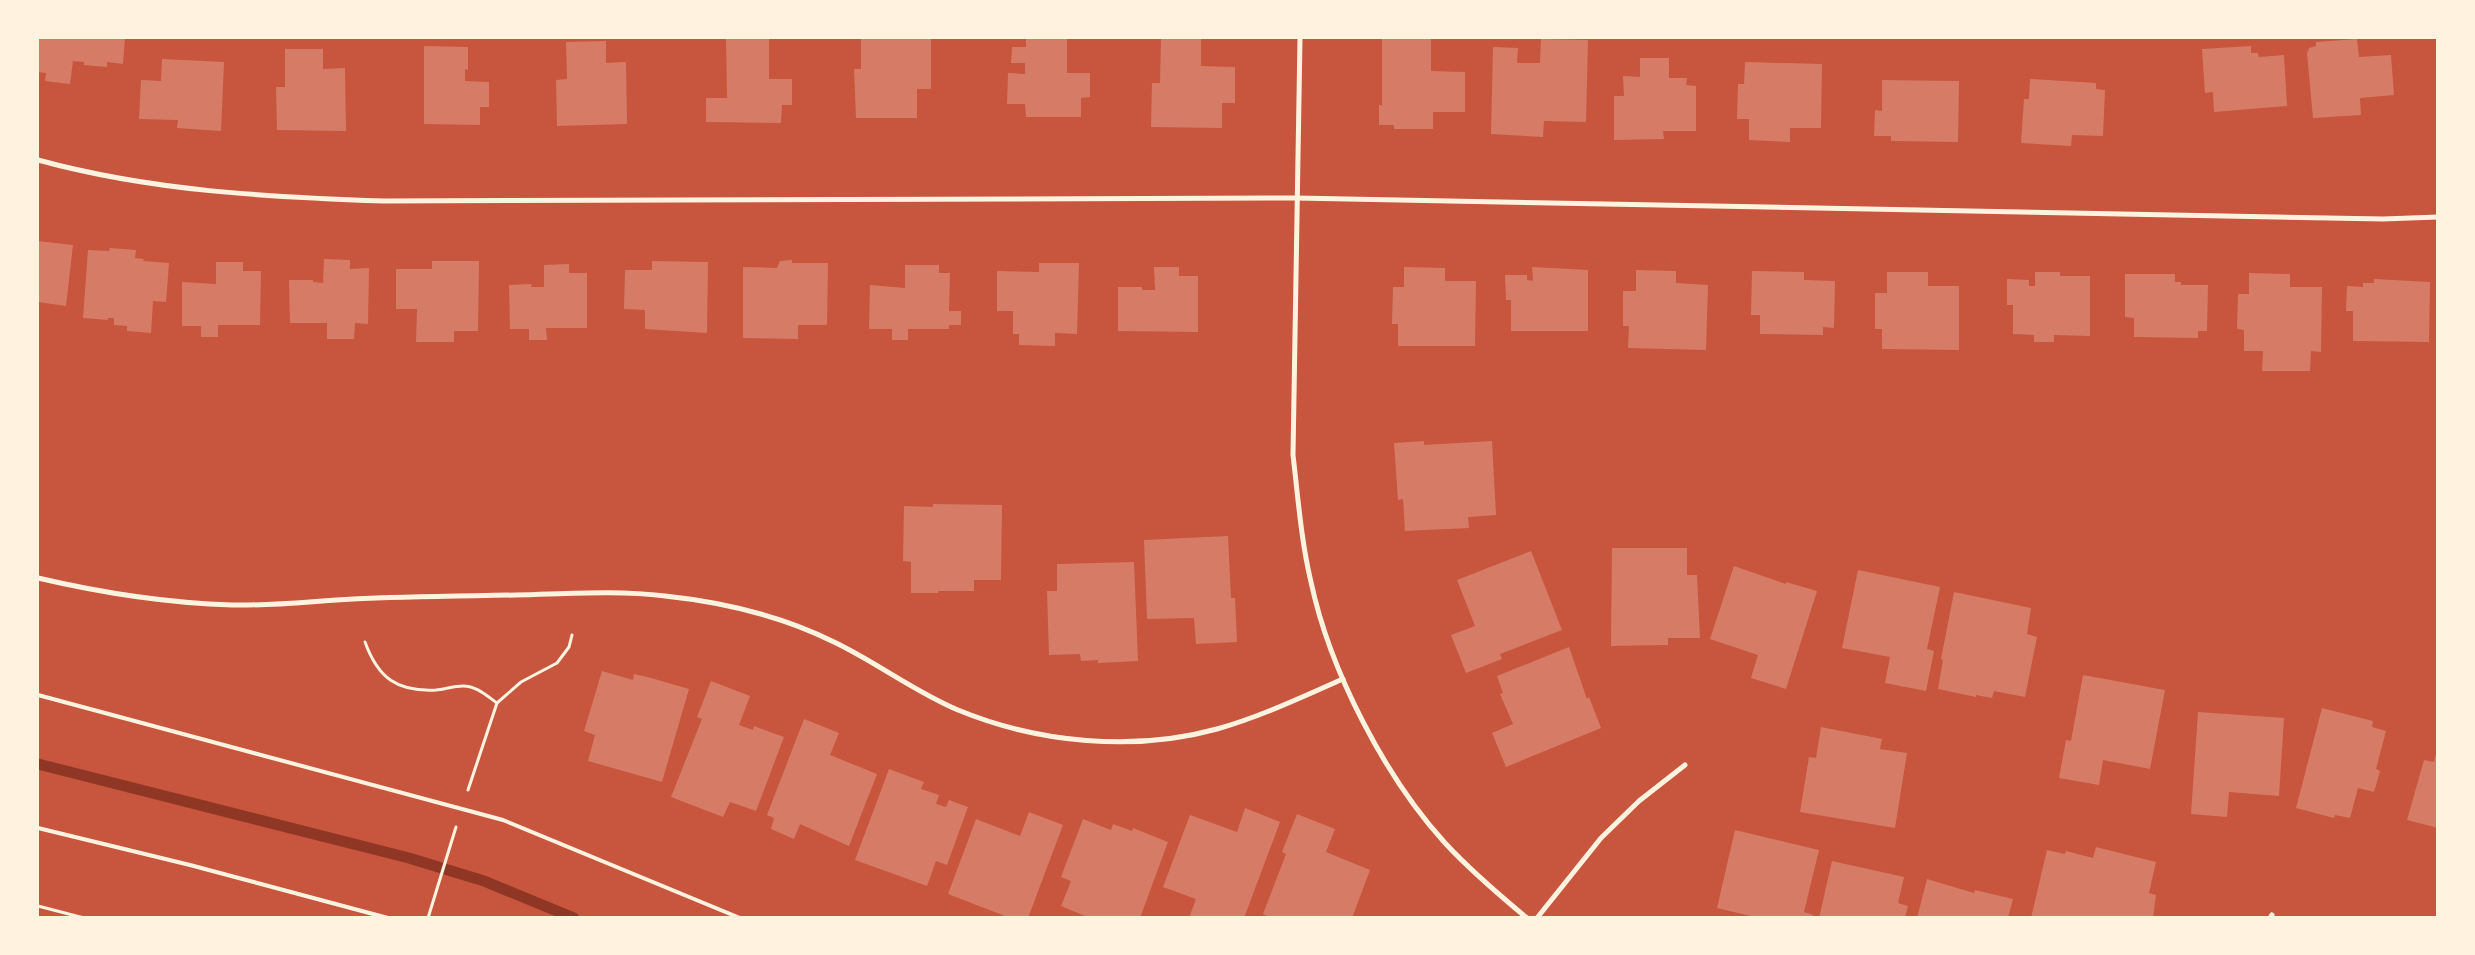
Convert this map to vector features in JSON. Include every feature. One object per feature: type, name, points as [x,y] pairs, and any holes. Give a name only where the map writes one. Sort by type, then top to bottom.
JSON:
[{"type":"street","points":[[1300,38],[1296,198],[1294,464],[1300,521],[1311,583],[1327,640],[1343,679],[1373,739],[1404,792],[1445,843],[1489,886],[1526,918]]},
{"type":"street","points":[[38,160],[89,174],[144,184],[304,198],[404,200],[1296,198],[2383,219],[2438,217]]},
{"type":"street","points":[[38,578],[98,592],[171,601],[234,605],[396,597],[607,593],[663,595],[724,605],[780,619],[834,642],[956,709],[1012,730],[1065,738],[1111,741],[1166,738],[1217,729],[1343,679]]},
{"type":"street","points":[[1537,918],[1602,838],[1639,801],[1685,765]]},
{"type":"lane","points":[[38,695],[503,820],[740,918]]},
{"type":"lane","points":[[38,828],[190,865],[388,918]]},
{"type":"path","points":[[467,794],[497,703],[521,682],[557,663],[569,647],[572,634]]},
{"type":"path","points":[[365,642],[371,659],[383,676],[401,688],[427,690],[464,686],[480,691],[497,703]]},
{"type":"path","points":[[428,918],[458,822]]},
{"type":"path","points":[[38,906],[84,918]]},
{"type":"building","points":[[38,38],[125,38],[123,64],[107,62],[107,67],[84,65],[84,62],[73,61],[70,84],[45,81],[46,73],[38,72]]},
{"type":"building","points":[[726,38],[769,38],[769,79],[792,79],[792,105],[782,105],[781,123],[706,122],[706,98],[727,98]]},
{"type":"building","points":[[861,38],[931,38],[931,89],[917,89],[917,118],[856,118],[854,69],[861,69]]},
{"type":"building","points":[[1026,38],[1067,38],[1067,73],[1090,73],[1090,97],[1081,98],[1081,117],[1026,117],[1025,104],[1007,104],[1008,73],[1025,74],[1025,63],[1011,63],[1012,47],[1026,47]]},
{"type":"building","points":[[1161,38],[1201,38],[1201,66],[1235,67],[1235,103],[1222,103],[1222,128],[1151,127],[1152,83],[1160,83]]},
{"type":"building","points":[[1382,38],[1431,38],[1431,71],[1465,72],[1465,112],[1433,112],[1433,129],[1394,129],[1394,125],[1379,125],[1379,105],[1382,105]]},
{"type":"building","points":[[1541,39],[1588,40],[1586,122],[1544,121],[1543,137],[1491,134],[1493,47],[1518,48],[1517,63],[1540,63]]},
{"type":"building","points":[[2357,39],[2359,57],[2391,55],[2394,95],[2360,98],[2361,115],[2313,118],[2307,53],[2309,48],[2316,46],[2316,42]]},
{"type":"building","points":[[606,41],[606,63],[626,62],[627,124],[557,126],[556,80],[567,79],[566,42]]},
{"type":"building","points":[[424,46],[468,47],[468,70],[465,69],[465,81],[489,82],[489,107],[480,107],[480,125],[424,124]]},
{"type":"building","points":[[2251,46],[2251,53],[2258,53],[2259,57],[2284,55],[2287,106],[2214,112],[2213,92],[2205,93],[2202,49]]},
{"type":"building","points":[[285,49],[323,49],[323,69],[345,68],[346,131],[277,130],[276,87],[285,87]]},
{"type":"building","points":[[1640,58],[1669,58],[1669,78],[1687,78],[1686,85],[1696,86],[1696,131],[1663,131],[1664,139],[1614,140],[1614,96],[1624,96],[1623,76],[1640,77]]},
{"type":"building","points":[[162,59],[224,62],[221,131],[177,128],[178,120],[139,119],[141,80],[161,81]]},
{"type":"building","points":[[1745,62],[1822,64],[1821,128],[1790,128],[1790,142],[1749,140],[1749,119],[1737,119],[1738,84],[1744,84]]},
{"type":"building","points":[[2030,79],[2096,83],[2096,89],[2105,90],[2103,136],[2072,135],[2071,146],[2021,143],[2024,99],[2029,99]]},
{"type":"building","points":[[1882,80],[1959,81],[1958,142],[1891,141],[1891,136],[1874,136],[1875,110],[1882,111]]},
{"type":"building","points":[[38,241],[73,245],[66,306],[38,302]]},
{"type":"building","points":[[110,248],[136,250],[135,258],[144,259],[143,261],[169,263],[166,302],[153,301],[151,333],[127,331],[127,326],[114,325],[114,318],[108,318],[108,320],[83,318],[88,250],[109,251]]},
{"type":"building","points":[[324,259],[350,260],[350,269],[369,268],[368,324],[355,323],[354,339],[327,339],[327,323],[290,323],[289,280],[313,280],[313,282],[323,283]]},
{"type":"building","points":[[792,260],[792,263],[828,263],[827,325],[798,325],[798,339],[743,338],[743,267],[777,268],[780,261]]},
{"type":"building","points":[[432,261],[479,261],[478,331],[454,331],[454,342],[416,342],[417,309],[396,309],[396,269],[432,269]]},
{"type":"building","points":[[652,261],[708,262],[707,333],[645,329],[645,310],[624,309],[625,270],[652,270]]},
{"type":"building","points":[[216,262],[243,262],[243,271],[261,271],[260,325],[218,325],[218,337],[201,337],[201,326],[182,326],[182,282],[216,284]]},
{"type":"building","points":[[1039,263],[1079,263],[1077,334],[1055,333],[1055,346],[1019,345],[1019,334],[1013,334],[1013,311],[997,311],[997,271],[1039,272]]},
{"type":"building","points":[[569,264],[569,273],[587,273],[587,328],[546,328],[547,340],[529,340],[529,329],[510,329],[509,285],[532,284],[531,287],[544,287],[544,265]]},
{"type":"building","points":[[905,265],[939,265],[939,273],[950,273],[949,311],[961,311],[961,325],[949,325],[949,329],[908,329],[908,340],[892,340],[892,329],[869,329],[870,285],[905,288]]},
{"type":"building","points":[[1154,267],[1179,267],[1179,276],[1198,276],[1198,332],[1118,331],[1118,287],[1142,287],[1142,290],[1155,290]]},
{"type":"building","points":[[1404,267],[1445,268],[1445,281],[1476,281],[1475,346],[1398,346],[1398,324],[1392,324],[1393,287],[1404,287]]},
{"type":"building","points":[[1532,267],[1588,270],[1588,331],[1511,331],[1511,300],[1506,300],[1505,275],[1527,275],[1527,280],[1533,281]]},
{"type":"building","points":[[1636,270],[1676,271],[1676,283],[1708,285],[1706,350],[1628,348],[1629,326],[1623,326],[1623,291],[1636,291]]},
{"type":"building","points":[[1752,271],[1804,272],[1804,280],[1835,281],[1834,328],[1823,327],[1823,335],[1760,334],[1760,315],[1751,315]]},
{"type":"building","points":[[1887,272],[1928,272],[1928,286],[1959,286],[1959,350],[1882,349],[1882,329],[1875,329],[1875,293],[1887,293]]},
{"type":"building","points":[[2035,272],[2060,272],[2060,276],[2090,276],[2090,336],[2054,335],[2054,342],[2034,342],[2034,335],[2013,334],[2013,305],[2007,305],[2007,279],[2029,280],[2029,286],[2035,286]]},
{"type":"building","points":[[2249,273],[2290,274],[2290,287],[2322,287],[2321,352],[2311,351],[2310,371],[2262,371],[2263,351],[2244,351],[2244,330],[2237,329],[2238,294],[2249,294]]},
{"type":"building","points":[[2125,274],[2175,274],[2175,282],[2181,282],[2181,285],[2208,285],[2207,331],[2198,331],[2198,338],[2134,337],[2134,318],[2125,317]]},
{"type":"building","points":[[2374,279],[2430,282],[2429,342],[2353,341],[2353,311],[2346,311],[2347,286],[2363,287],[2363,283],[2374,283]]},
{"type":"building","points":[[1424,441],[1424,445],[1492,441],[1496,515],[1468,517],[1469,528],[1405,531],[1403,499],[1398,500],[1394,443]]},
{"type":"building","points":[[933,504],[1002,505],[1001,580],[974,580],[974,591],[911,593],[911,562],[903,561],[904,506],[933,507]]},
{"type":"building","points":[[1228,536],[1231,598],[1235,598],[1237,642],[1196,644],[1194,618],[1147,619],[1144,540]]},
{"type":"building","points":[[1612,548],[1687,548],[1687,575],[1697,575],[1700,638],[1668,638],[1668,645],[1611,646]]},
{"type":"building","points":[[1531,551],[1562,630],[1500,654],[1502,659],[1466,673],[1451,635],[1475,626],[1457,580]]},
{"type":"building","points":[[1134,562],[1138,661],[1098,663],[1098,660],[1081,661],[1080,654],[1049,655],[1047,591],[1057,591],[1057,564]]},
{"type":"building","points":[[1734,566],[1786,584],[1786,582],[1817,591],[1786,689],[1751,678],[1758,655],[1710,639]]},
{"type":"building","points":[[1858,570],[1940,587],[1927,649],[1934,651],[1926,691],[1885,683],[1890,657],[1842,648]]},
{"type":"building","points":[[1954,592],[2031,608],[2027,634],[2037,637],[2025,697],[1994,691],[1992,698],[1976,695],[1976,697],[1938,689],[1943,660],[1941,659]]},
{"type":"building","points":[[1569,647],[1587,699],[1589,697],[1601,728],[1506,767],[1492,733],[1513,724],[1500,694],[1503,693],[1497,676]]},
{"type":"building","points":[[602,671],[633,680],[634,674],[689,689],[662,782],[588,761],[595,735],[584,731]]},
{"type":"building","points":[[2083,675],[2165,690],[2150,769],[2103,760],[2099,785],[2059,778],[2066,740],[2071,741]]},
{"type":"building","points":[[711,681],[750,696],[739,725],[753,730],[754,726],[784,737],[756,811],[730,802],[723,817],[671,797],[702,719],[697,717]]},
{"type":"building","points":[[2322,708],[2373,721],[2372,727],[2386,731],[2376,769],[2380,771],[2374,792],[2358,788],[2350,818],[2335,815],[2334,818],[2296,808]]},
{"type":"building","points":[[2198,712],[2284,718],[2279,796],[2229,792],[2227,817],[2191,814]]},
{"type":"building","points":[[804,719],[839,733],[830,755],[877,774],[849,846],[800,824],[794,839],[771,829],[774,818],[767,815]]},
{"type":"building","points":[[1821,727],[1882,739],[1880,749],[1907,753],[1895,828],[1800,812],[1809,757],[1816,758]]},
{"type":"building","points":[[2437,750],[2438,828],[2407,820],[2424,760],[2434,762]]},
{"type":"building","points":[[889,769],[924,782],[921,789],[939,795],[936,804],[946,807],[949,800],[968,807],[947,865],[936,861],[927,886],[855,860]]},
{"type":"building","points":[[1245,808],[1280,822],[1244,918],[1189,918],[1196,899],[1163,887],[1190,815],[1237,832]]},
{"type":"building","points":[[1029,812],[1063,825],[1028,918],[1010,918],[948,894],[976,819],[1020,836]]},
{"type":"building","points":[[1297,814],[1335,829],[1326,852],[1370,870],[1352,918],[1271,918],[1263,914],[1286,854],[1282,852]]},
{"type":"building","points":[[1083,819],[1111,830],[1113,824],[1132,831],[1133,828],[1168,842],[1140,918],[1090,918],[1061,906],[1071,881],[1061,877]]},
{"type":"building","points":[[1735,830],[1819,850],[1804,912],[1813,915],[1812,918],[1759,918],[1717,908]]},
{"type":"building","points":[[2096,847],[2156,862],[2149,893],[2156,895],[2153,918],[2031,918],[2047,850],[2065,854],[2066,851],[2093,858]]},
{"type":"building","points":[[1832,861],[1904,877],[1898,903],[1908,906],[1905,918],[1819,918]]},
{"type":"building","points":[[1927,879],[1974,893],[1975,890],[2013,899],[2008,918],[1917,918]]},
{"type":"waterway","points":[[38,764],[409,858],[484,881],[574,918]]}]
